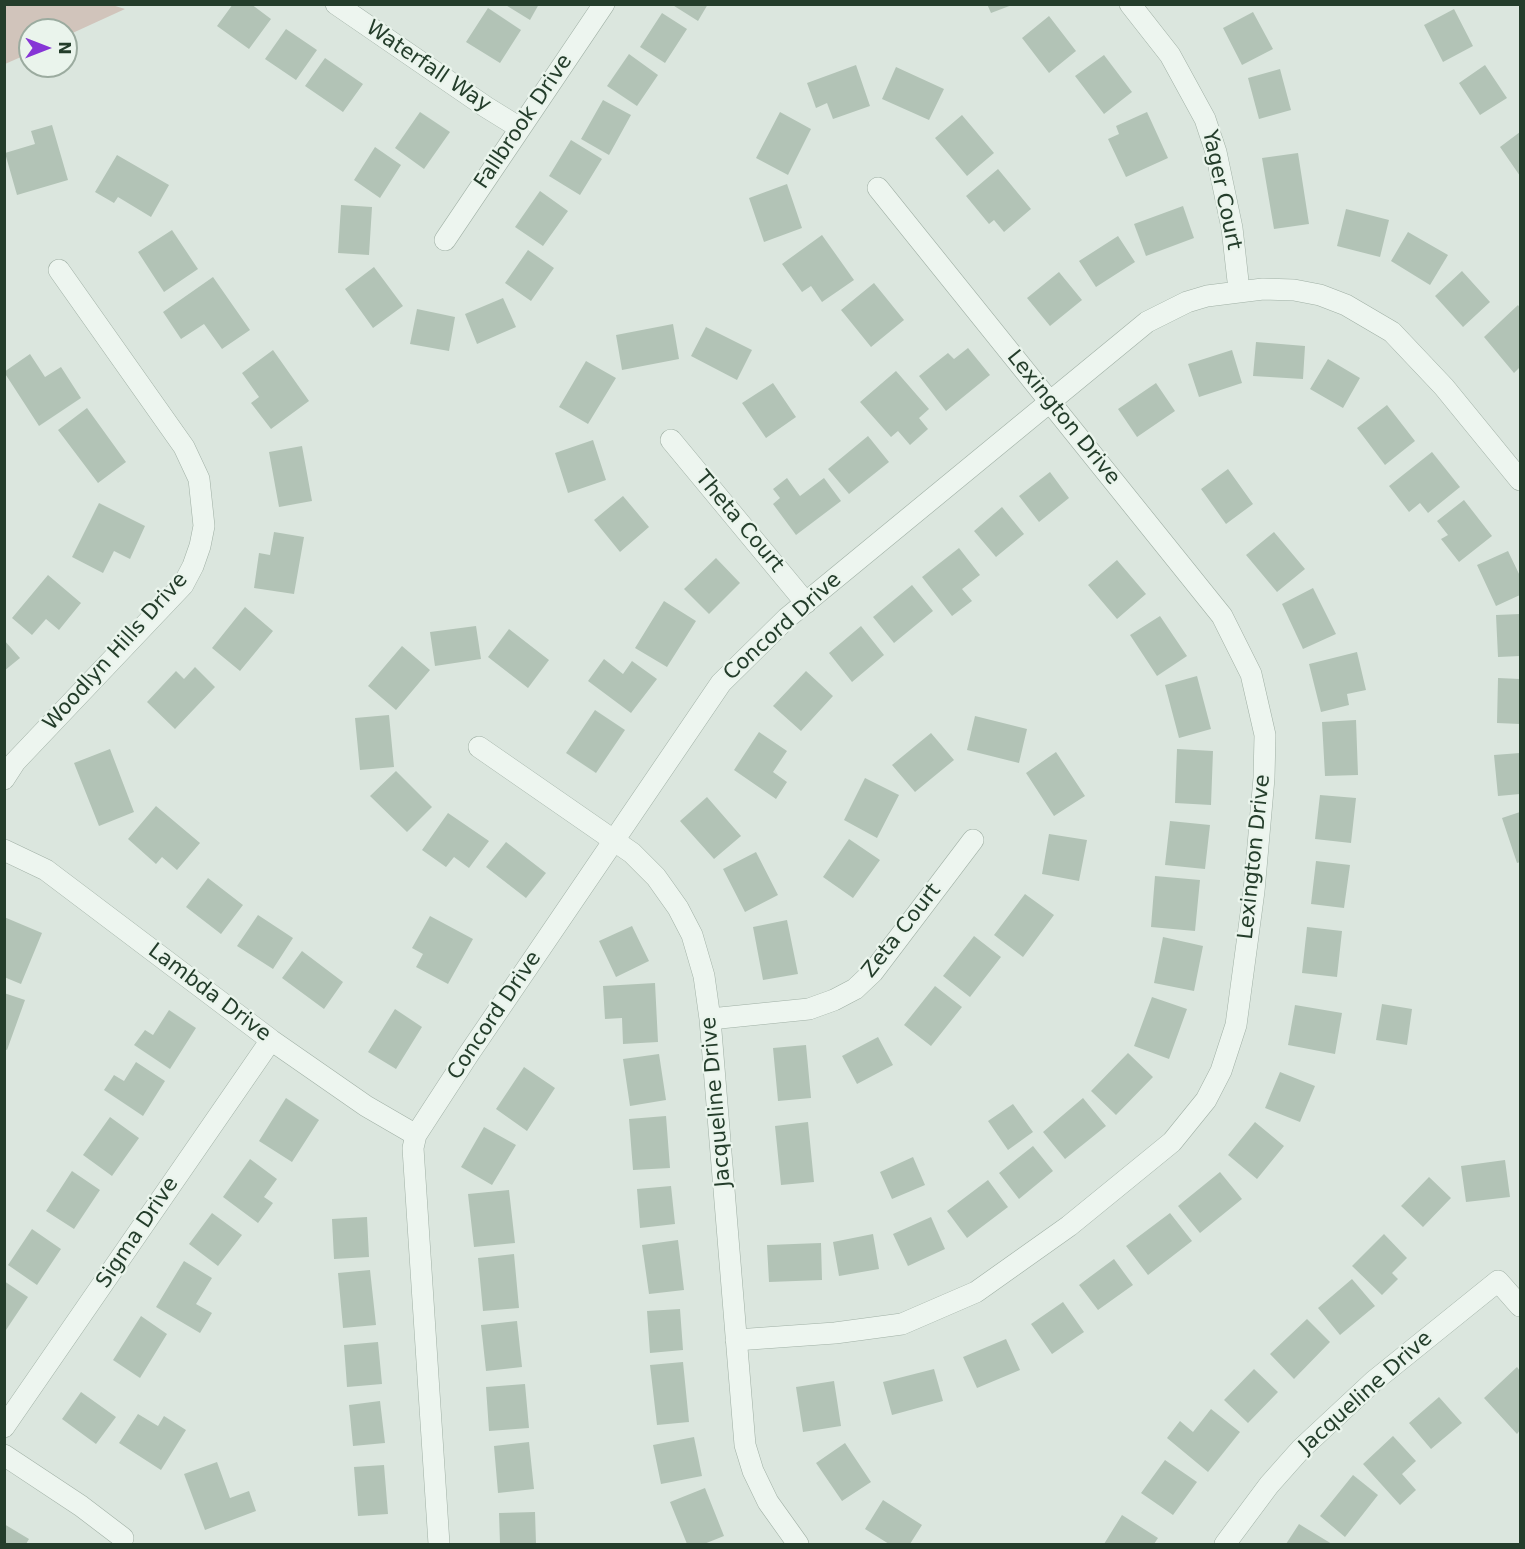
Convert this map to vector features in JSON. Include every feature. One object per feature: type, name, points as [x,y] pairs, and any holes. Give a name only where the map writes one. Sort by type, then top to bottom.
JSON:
[{"type":"street","name":"Waterfall Way","points":[[336,4],[520,128]]},
{"type":"street","name":"Fallbrook Drive","points":[[445,240],[604,4]]},
{"type":"street","name":"Yager Court","points":[[1130,4],[1170,55],[1205,119],[1216,152],[1232,228],[1239,290]]},
{"type":"street","name":"Lexington Drive","points":[[736,1340],[836,1333],[902,1324],[976,1292],[1069,1226],[1172,1142],[1206,1100],[1221,1071],[1236,1025],[1254,891],[1264,778],[1265,735],[1251,674],[1222,616],[878,188]]},
{"type":"street","name":"Woodlyn Hills Drive","points":[[4,779],[15,762],[183,585],[193,566],[204,526],[199,479],[184,447],[59,270]]},
{"type":"street","name":"Concord Drive","points":[[439,1545],[413,1148],[416,1135],[721,683],[787,618],[1148,322],[1187,302],[1207,296],[1239,290],[1294,290],[1320,295],[1346,305],[1392,332],[1444,387],[1521,480]]},
{"type":"street","name":"Theta Court","points":[[671,441],[806,603]]},
{"type":"street","name":"Jacqueline Drive","points":[[479,747],[632,854],[656,877],[678,908],[692,935],[704,976],[710,1018],[746,1445],[753,1471],[768,1502],[798,1545]]},
{"type":"street","name":"Zeta Court","points":[[710,1018],[809,1009],[855,989],[873,972],[974,840]]},
{"type":"street","name":"Lambda Drive","points":[[4,850],[46,870],[271,1040],[366,1106],[416,1135]]},
{"type":"street","name":"Sigma Drive","points":[[4,1427],[271,1040]]},
{"type":"street","name":"Jacqueline Drive","points":[[1225,1545],[1269,1485],[1301,1449],[1374,1381],[1489,1288],[1498,1281],[1521,1306]]},
{"type":"street","points":[[4,1455],[81,1506],[123,1538]]},
{"type":"shaded area","points":[[5,5],[112,5],[125,9],[78,31],[78,18],[18,18],[18,58],[5,64]]},
{"type":"building","points":[[233,4],[251,4],[271,19],[249,49],[217,26]]},
{"type":"building","points":[[504,4],[539,4],[530,20]]},
{"type":"building","points":[[671,4],[708,4],[698,21]]},
{"type":"building","points":[[987,4],[1012,4],[1012,5],[991,13]]},
{"type":"building","points":[[488,8],[521,30],[500,63],[466,42]]},
{"type":"building","points":[[1454,9],[1473,46],[1443,62],[1424,25]]},
{"type":"building","points":[[1253,12],[1273,49],[1242,65],[1223,28]]},
{"type":"building","points":[[662,13],[687,29],[665,63],[640,47]]},
{"type":"building","points":[[1049,16],[1076,51],[1049,73],[1022,38]]},
{"type":"building","points":[[286,29],[317,50],[296,80],[265,59]]},
{"type":"building","points":[[629,54],[658,75],[637,106],[607,86]]},
{"type":"building","points":[[1104,55],[1132,92],[1104,114],[1075,76]]},
{"type":"building","points":[[325,58],[363,84],[343,112],[305,86]]},
{"type":"building","points":[[856,65],[870,106],[833,119],[827,103],[816,108],[807,83]]},
{"type":"building","points":[[1485,65],[1507,98],[1480,115],[1459,83]]},
{"type":"building","points":[[896,67],[944,89],[929,120],[882,99]]},
{"type":"building","points":[[1280,69],[1291,110],[1259,119],[1248,78]]},
{"type":"building","points":[[603,100],[631,115],[609,155],[581,139]]},
{"type":"building","points":[[420,112],[450,132],[424,169],[395,148]]},
{"type":"building","points":[[780,112],[811,129],[788,175],[756,158]]},
{"type":"building","points":[[1147,112],[1168,158],[1126,177],[1108,139],[1119,134],[1116,126]]},
{"type":"building","points":[[962,115],[994,153],[967,176],[935,138]]},
{"type":"building","points":[[52,125],[68,180],[17,195],[5,153],[35,144],[31,131]]},
{"type":"building","points":[[1520,132],[1520,176],[1500,147]]},
{"type":"building","points":[[571,140],[602,159],[580,195],[549,176]]},
{"type":"building","points":[[375,147],[401,165],[380,198],[354,180]]},
{"type":"building","points":[[1298,153],[1309,224],[1274,229],[1262,158]]},
{"type":"building","points":[[117,155],[169,185],[151,217],[118,197],[114,203],[95,192]]},
{"type":"building","points":[[998,169],[1031,209],[1004,232],[994,220],[989,224],[966,196]]},
{"type":"building","points":[[787,184],[802,228],[764,242],[749,198]]},
{"type":"building","points":[[540,191],[568,211],[543,246],[515,227]]},
{"type":"building","points":[[341,205],[372,207],[369,255],[338,253]]},
{"type":"building","points":[[1183,206],[1194,238],[1146,256],[1134,224]]},
{"type":"building","points":[[1346,209],[1389,220],[1380,257],[1337,246]]},
{"type":"building","points":[[172,230],[198,269],[164,292],[138,252]]},
{"type":"building","points":[[1408,232],[1448,255],[1430,285],[1391,261]]},
{"type":"building","points":[[822,235],[854,280],[822,302],[811,286],[802,292],[782,264]]},
{"type":"building","points":[[1118,236],[1135,262],[1096,287],[1079,261]]},
{"type":"building","points":[[528,250],[554,268],[531,301],[505,283]]},
{"type":"building","points":[[374,267],[403,306],[373,328],[345,289]]},
{"type":"building","points":[[1462,271],[1490,302],[1463,327],[1435,296]]},
{"type":"building","points":[[1059,272],[1082,300],[1050,326],[1027,298]]},
{"type":"building","points":[[213,277],[250,330],[222,349],[204,324],[181,339],[163,312]]},
{"type":"building","points":[[874,283],[904,320],[871,347],[841,310]]},
{"type":"building","points":[[503,298],[516,327],[477,344],[465,314]]},
{"type":"building","points":[[1518,305],[1520,308],[1520,367],[1514,373],[1484,337]]},
{"type":"building","points":[[417,309],[455,317],[449,351],[410,344]]},
{"type":"building","points":[[673,324],[679,359],[622,370],[616,335]]},
{"type":"building","points":[[706,327],[752,350],[737,380],[691,356]]},
{"type":"building","points":[[1256,342],[1305,346],[1303,379],[1253,376]]},
{"type":"building","points":[[968,348],[990,375],[946,411],[919,376],[948,353],[954,359]]},
{"type":"building","points":[[273,350],[309,401],[271,429],[251,403],[259,397],[242,373]]},
{"type":"building","points":[[1232,350],[1242,383],[1199,397],[1188,364]]},
{"type":"building","points":[[30,354],[45,377],[61,367],[81,398],[39,426],[4,372]]},
{"type":"building","points":[[1328,359],[1360,378],[1343,408],[1310,389]]},
{"type":"building","points":[[586,361],[616,378],[588,424],[559,407]]},
{"type":"building","points":[[896,371],[929,409],[919,418],[928,429],[910,445],[898,431],[891,437],[860,402]]},
{"type":"building","points":[[773,383],[796,417],[766,438],[742,403]]},
{"type":"building","points":[[1156,383],[1175,411],[1137,437],[1118,409]]},
{"type":"building","points":[[1387,405],[1415,441],[1385,465],[1357,428]]},
{"type":"building","points":[[87,408],[126,462],[98,483],[58,430]]},
{"type":"building","points":[[868,436],[889,462],[849,494],[828,469]]},
{"type":"building","points":[[593,440],[606,480],[568,493],[555,453]]},
{"type":"building","points":[[302,446],[312,501],[279,507],[269,452]]},
{"type":"building","points":[[1432,452],[1460,487],[1428,513],[1420,503],[1409,512],[1389,486]]},
{"type":"building","points":[[1228,469],[1253,504],[1226,524],[1201,489]]},
{"type":"building","points":[[1050,472],[1069,498],[1039,522],[1019,496]]},
{"type":"building","points":[[787,478],[800,496],[824,478],[841,501],[796,535],[773,504],[780,498],[773,489]]},
{"type":"building","points":[[623,496],[649,527],[620,552],[594,520]]},
{"type":"building","points":[[1464,500],[1492,536],[1459,562],[1441,539],[1448,535],[1437,521]]},
{"type":"building","points":[[99,503],[145,526],[130,559],[114,551],[103,573],[72,557]]},
{"type":"building","points":[[1002,507],[1024,534],[996,557],[974,531]]},
{"type":"building","points":[[274,532],[304,537],[294,594],[254,588],[259,553],[270,555]]},
{"type":"building","points":[[1274,532],[1305,569],[1277,592],[1246,555]]},
{"type":"building","points":[[959,548],[980,575],[962,589],[972,601],[952,616],[922,577]]},
{"type":"building","points":[[1508,551],[1520,576],[1520,595],[1496,606],[1477,565]]},
{"type":"building","points":[[716,558],[740,583],[709,614],[684,589]]},
{"type":"building","points":[[1117,560],[1146,594],[1117,619],[1088,585]]},
{"type":"building","points":[[48,575],[81,603],[59,630],[46,619],[32,635],[12,618]]},
{"type":"building","points":[[912,585],[933,611],[894,643],[873,617]]},
{"type":"building","points":[[1313,588],[1336,634],[1303,649],[1282,604]]},
{"type":"building","points":[[664,601],[696,621],[667,667],[635,648]]},
{"type":"building","points":[[245,607],[273,631],[240,671],[212,648]]},
{"type":"building","points":[[1520,614],[1520,656],[1498,657],[1496,615]]},
{"type":"building","points":[[1160,616],[1187,656],[1157,676],[1130,635]]},
{"type":"building","points":[[476,626],[481,659],[435,666],[430,632]]},
{"type":"building","points":[[861,626],[884,655],[852,682],[829,653]]},
{"type":"building","points":[[509,629],[549,660],[528,688],[488,657]]},
{"type":"building","points":[[4,640],[20,658],[4,671]]},
{"type":"building","points":[[402,646],[430,670],[396,710],[368,686]]},
{"type":"building","points":[[1357,652],[1366,690],[1347,694],[1349,705],[1321,712],[1309,664]]},
{"type":"building","points":[[604,659],[623,674],[632,661],[657,679],[631,713],[588,681]]},
{"type":"building","points":[[195,667],[215,687],[175,729],[147,702],[176,671],[184,679]]},
{"type":"building","points":[[806,671],[833,696],[801,731],[773,706]]},
{"type":"building","points":[[1197,676],[1211,729],[1179,738],[1165,685]]},
{"type":"building","points":[[1498,678],[1520,679],[1520,724],[1497,723]]},
{"type":"building","points":[[595,710],[625,730],[596,773],[566,753]]},
{"type":"building","points":[[389,715],[394,767],[360,770],[355,718]]},
{"type":"building","points":[[975,716],[1027,729],[1019,763],[967,750]]},
{"type":"building","points":[[1356,720],[1358,775],[1325,776],[1322,722]]},
{"type":"building","points":[[759,732],[787,751],[773,772],[787,782],[776,799],[734,770]]},
{"type":"building","points":[[931,733],[954,760],[915,792],[892,765]]},
{"type":"building","points":[[110,749],[134,812],[99,826],[74,763]]},
{"type":"building","points":[[1177,749],[1213,751],[1211,805],[1175,803]]},
{"type":"building","points":[[1056,752],[1085,796],[1054,816],[1026,773]]},
{"type":"building","points":[[1520,753],[1520,794],[1498,796],[1494,755]]},
{"type":"building","points":[[396,771],[432,807],[407,832],[370,796]]},
{"type":"building","points":[[865,778],[899,795],[877,838],[844,820]]},
{"type":"building","points":[[1320,795],[1356,798],[1351,843],[1315,839]]},
{"type":"building","points":[[707,797],[741,836],[714,859],[680,821]]},
{"type":"building","points":[[156,806],[200,843],[177,870],[162,857],[156,864],[128,839]]},
{"type":"building","points":[[1520,812],[1520,862],[1517,863],[1502,818]]},
{"type":"building","points":[[448,813],[489,841],[469,868],[454,857],[446,867],[422,850]]},
{"type":"building","points":[[1170,821],[1210,825],[1205,869],[1165,865]]},
{"type":"building","points":[[1049,834],[1087,840],[1079,881],[1042,874]]},
{"type":"building","points":[[849,839],[880,860],[853,898],[823,877]]},
{"type":"building","points":[[506,842],[546,873],[526,898],[486,867]]},
{"type":"building","points":[[756,852],[778,895],[745,912],[723,869]]},
{"type":"building","points":[[1316,861],[1350,865],[1344,908],[1311,904]]},
{"type":"building","points":[[1155,876],[1200,880],[1195,931],[1151,927]]},
{"type":"building","points":[[208,878],[243,905],[221,934],[186,907]]},
{"type":"building","points":[[1025,894],[1054,915],[1023,957],[994,935]]},
{"type":"building","points":[[258,915],[293,938],[273,969],[237,946]]},
{"type":"building","points":[[430,916],[473,939],[448,984],[416,967],[423,954],[412,948]]},
{"type":"building","points":[[4,917],[42,933],[21,984],[4,977]]},
{"type":"building","points":[[787,920],[798,974],[763,980],[753,927]]},
{"type":"building","points":[[632,926],[649,961],[616,977],[599,941]]},
{"type":"building","points":[[1307,927],[1342,931],[1337,977],[1302,973]]},
{"type":"building","points":[[974,936],[1001,957],[970,997],[943,976]]},
{"type":"building","points":[[1163,937],[1203,946],[1194,991],[1154,983]]},
{"type":"building","points":[[302,951],[343,982],[324,1009],[282,978]]},
{"type":"building","points":[[655,983],[658,1042],[623,1044],[622,1018],[605,1019],[603,986]]},
{"type":"building","points":[[935,986],[962,1007],[931,1046],[904,1025]]},
{"type":"building","points":[[4,993],[25,1000],[7,1050],[4,1049]]},
{"type":"building","points":[[1152,997],[1187,1009],[1169,1059],[1134,1046]]},
{"type":"building","points":[[1382,1004],[1412,1009],[1407,1045],[1376,1040]]},
{"type":"building","points":[[1295,1005],[1342,1013],[1335,1054],[1288,1045]]},
{"type":"building","points":[[395,1009],[422,1027],[396,1069],[368,1052]]},
{"type":"building","points":[[169,1010],[196,1028],[170,1069],[134,1045],[145,1030],[153,1035]]},
{"type":"building","points":[[878,1037],[893,1065],[857,1084],[842,1056]]},
{"type":"building","points":[[806,1045],[811,1098],[778,1101],[773,1048]]},
{"type":"building","points":[[1128,1053],[1153,1077],[1116,1115],[1091,1091]]},
{"type":"building","points":[[659,1054],[666,1100],[630,1106],[623,1059]]},
{"type":"building","points":[[136,1062],[165,1081],[143,1116],[104,1090],[114,1075],[124,1081]]},
{"type":"building","points":[[524,1067],[555,1088],[527,1131],[496,1109]]},
{"type":"building","points":[[1280,1072],[1315,1086],[1300,1122],[1265,1108]]},
{"type":"building","points":[[286,1098],[319,1120],[292,1162],[259,1141]]},
{"type":"building","points":[[1083,1098],[1106,1126],[1065,1159],[1043,1132]]},
{"type":"building","points":[[1013,1104],[1033,1132],[1008,1150],[988,1121]]},
{"type":"building","points":[[666,1116],[670,1168],[633,1170],[629,1119]]},
{"type":"building","points":[[110,1117],[139,1138],[112,1176],[83,1155]]},
{"type":"building","points":[[808,1122],[814,1182],[781,1185],[775,1126]]},
{"type":"building","points":[[1255,1122],[1284,1146],[1257,1179],[1228,1155]]},
{"type":"building","points":[[484,1127],[516,1145],[492,1185],[461,1167]]},
{"type":"building","points":[[1033,1146],[1053,1171],[1019,1199],[999,1173]]},
{"type":"building","points":[[913,1157],[925,1185],[892,1199],[880,1172]]},
{"type":"building","points":[[250,1159],[277,1179],[264,1197],[273,1203],[258,1223],[223,1197]]},
{"type":"building","points":[[1505,1160],[1510,1197],[1466,1202],[1461,1166]]},
{"type":"building","points":[[72,1171],[100,1190],[74,1229],[46,1211]]},
{"type":"building","points":[[1220,1172],[1242,1199],[1200,1233],[1178,1206]]},
{"type":"building","points":[[1429,1177],[1451,1198],[1423,1227],[1401,1206]]},
{"type":"building","points":[[988,1180],[1008,1207],[967,1238],[947,1211]]},
{"type":"building","points":[[671,1186],[675,1224],[640,1228],[637,1189]]},
{"type":"building","points":[[509,1190],[515,1243],[474,1247],[468,1194]]},
{"type":"building","points":[[212,1213],[242,1235],[218,1266],[189,1244]]},
{"type":"building","points":[[1170,1213],[1192,1241],[1148,1275],[1126,1246]]},
{"type":"building","points":[[367,1217],[369,1257],[334,1259],[332,1219]]},
{"type":"building","points":[[931,1217],[945,1249],[908,1266],[893,1234]]},
{"type":"building","points":[[32,1229],[61,1249],[37,1285],[8,1265]]},
{"type":"building","points":[[873,1234],[879,1269],[839,1276],[833,1242]]},
{"type":"building","points":[[1384,1234],[1407,1258],[1392,1273],[1398,1279],[1382,1295],[1352,1266]]},
{"type":"building","points":[[678,1240],[684,1290],[649,1294],[642,1245]]},
{"type":"building","points":[[821,1243],[822,1280],[769,1282],[767,1245]]},
{"type":"building","points":[[514,1254],[519,1308],[483,1311],[478,1258]]},
{"type":"building","points":[[1114,1259],[1133,1285],[1098,1310],[1079,1285]]},
{"type":"building","points":[[184,1261],[212,1278],[196,1304],[212,1313],[200,1333],[156,1307]]},
{"type":"building","points":[[370,1270],[376,1325],[343,1328],[338,1273]]},
{"type":"building","points":[[1352,1279],[1375,1306],[1340,1335],[1318,1308]]},
{"type":"building","points":[[4,1281],[28,1297],[4,1333]]},
{"type":"building","points":[[1063,1302],[1084,1332],[1052,1354],[1031,1324]]},
{"type":"building","points":[[680,1309],[683,1350],[650,1353],[647,1311]]},
{"type":"building","points":[[141,1316],[167,1334],[140,1378],[113,1360]]},
{"type":"building","points":[[1307,1319],[1330,1342],[1294,1379],[1270,1354]]},
{"type":"building","points":[[517,1321],[522,1367],[486,1371],[481,1325]]},
{"type":"building","points":[[1006,1339],[1020,1370],[977,1388],[963,1357]]},
{"type":"building","points":[[378,1342],[382,1384],[347,1387],[344,1345]]},
{"type":"building","points":[[683,1362],[689,1422],[657,1425],[650,1365]]},
{"type":"building","points":[[1517,1367],[1520,1371],[1520,1430],[1517,1434],[1484,1398]]},
{"type":"building","points":[[934,1369],[943,1401],[892,1415],[883,1382]]},
{"type":"building","points":[[1254,1369],[1278,1392],[1248,1423],[1224,1400]]},
{"type":"building","points":[[834,1381],[841,1426],[803,1432],[796,1387]]},
{"type":"building","points":[[525,1384],[529,1428],[489,1431],[486,1387]]},
{"type":"building","points":[[81,1392],[116,1417],[96,1444],[62,1419]]},
{"type":"building","points":[[1439,1397],[1462,1423],[1431,1449],[1409,1423]]},
{"type":"building","points":[[380,1401],[385,1443],[353,1446],[349,1405]]},
{"type":"building","points":[[1211,1409],[1240,1432],[1208,1472],[1167,1438],[1180,1421],[1193,1432]]},
{"type":"building","points":[[138,1414],[158,1426],[164,1416],[186,1430],[161,1470],[119,1443]]},
{"type":"building","points":[[1393,1436],[1416,1461],[1402,1474],[1416,1490],[1400,1505],[1363,1464]]},
{"type":"building","points":[[694,1437],[702,1476],[661,1484],[653,1445]]},
{"type":"building","points":[[529,1442],[534,1489],[498,1493],[494,1446]]},
{"type":"building","points":[[845,1443],[871,1482],[842,1501],[816,1463]]},
{"type":"building","points":[[1165,1460],[1197,1482],[1173,1515],[1141,1493]]},
{"type":"building","points":[[217,1462],[230,1498],[249,1491],[256,1511],[205,1530],[184,1474]]},
{"type":"building","points":[[384,1465],[388,1514],[358,1516],[354,1467]]},
{"type":"building","points":[[1353,1475],[1378,1495],[1345,1537],[1320,1516]]},
{"type":"building","points":[[705,1488],[724,1536],[704,1544],[687,1544],[670,1502]]},
{"type":"building","points":[[883,1500],[922,1525],[910,1544],[889,1544],[865,1529]]},
{"type":"building","points":[[535,1512],[536,1544],[500,1544],[499,1513]]},
{"type":"building","points":[[1122,1515],[1158,1538],[1154,1544],[1104,1544]]},
{"type":"building","points":[[4,1524],[29,1539],[26,1544],[4,1544]]},
{"type":"building","points":[[1299,1524],[1332,1544],[1286,1544]]}]
